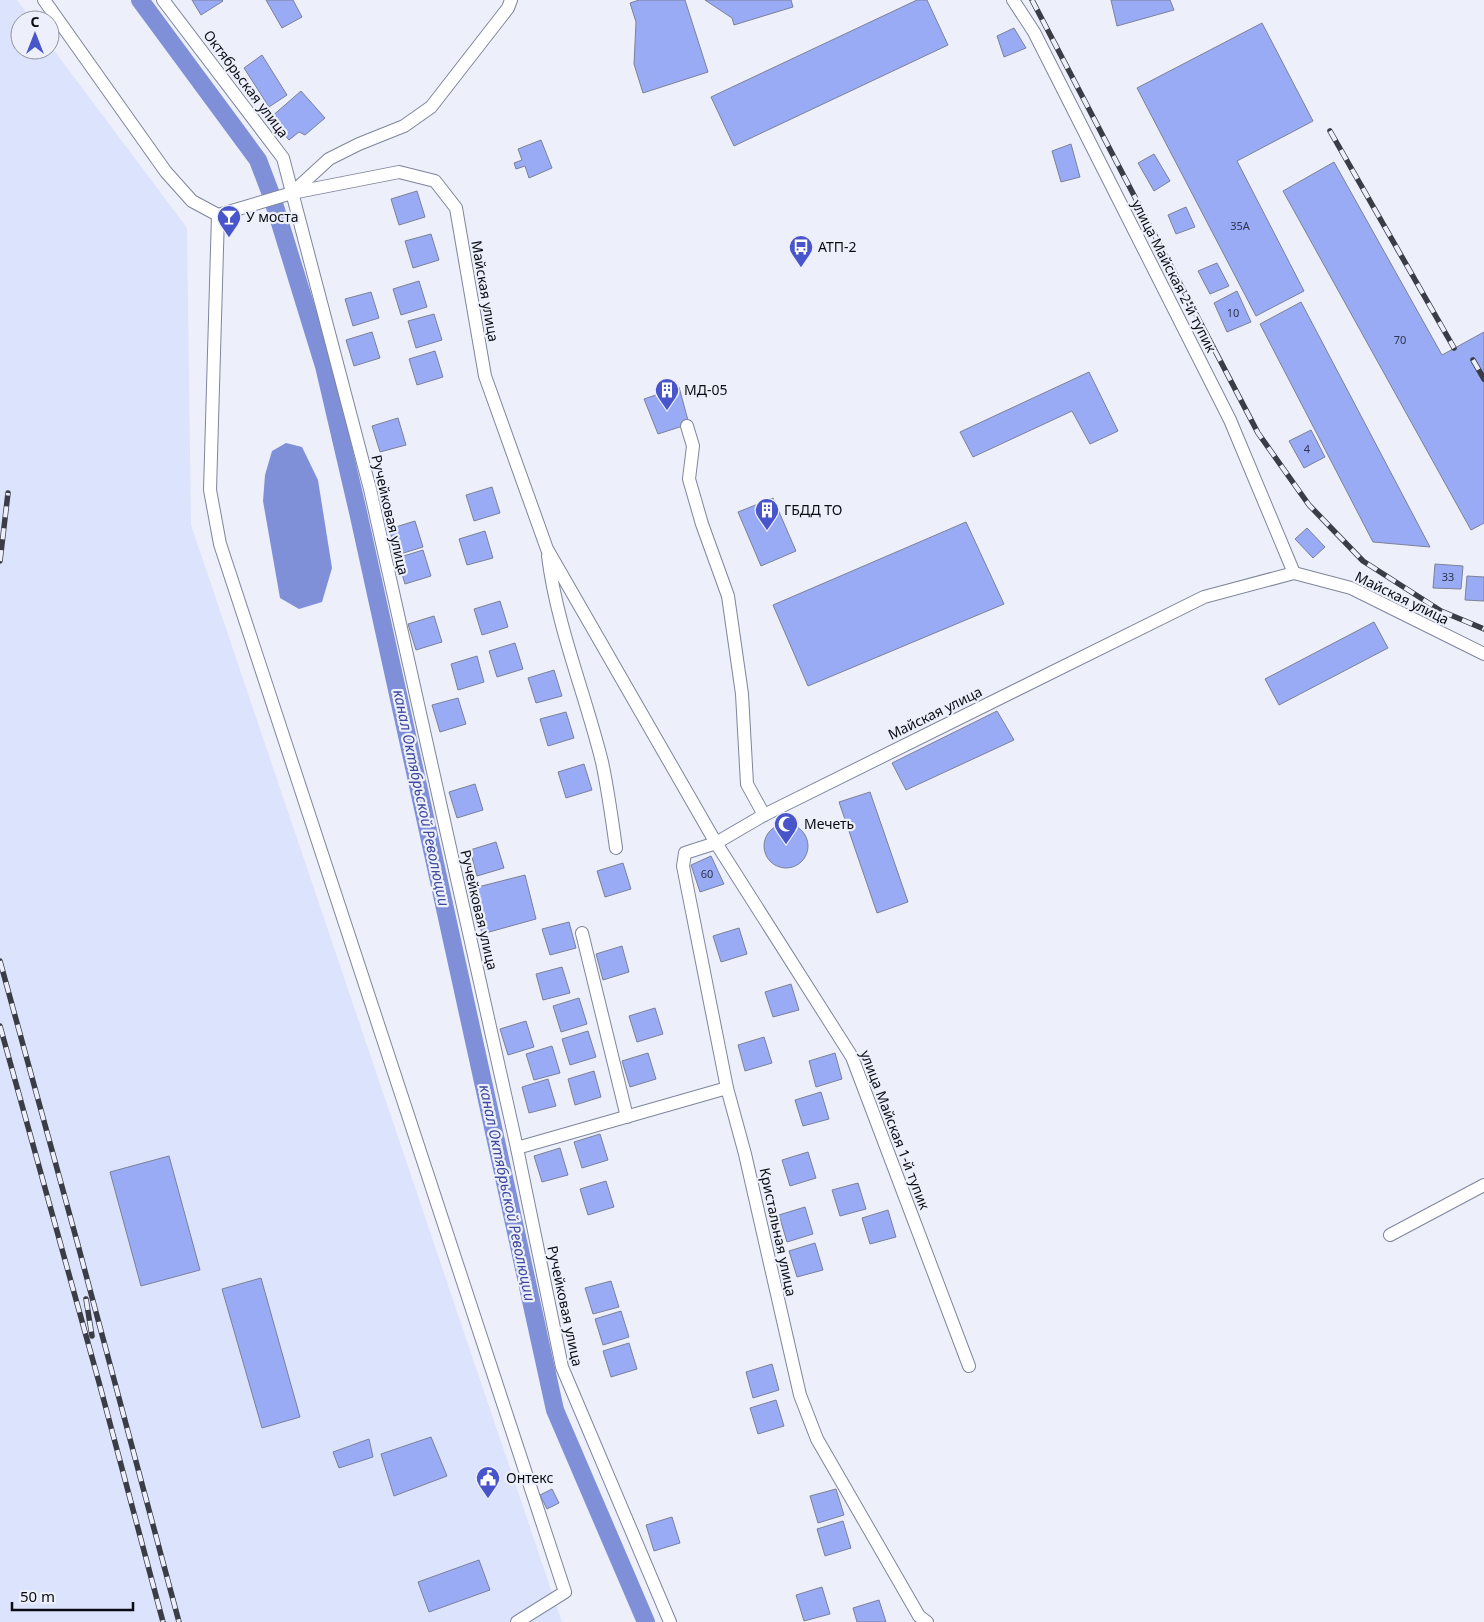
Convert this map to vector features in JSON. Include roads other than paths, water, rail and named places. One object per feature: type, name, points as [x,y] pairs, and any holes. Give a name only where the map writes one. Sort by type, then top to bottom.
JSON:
[{"type":"street","points":[[44,0],[166,172],[192,201],[218,215],[210,490],[220,544],[565,1592],[517,1622]]},
{"type":"street","name":"Октябрьская улица","points":[[163,0],[283,158],[292,193]]},
{"type":"street","points":[[292,193],[329,160],[359,144],[404,126],[432,107],[508,8],[511,0]]},
{"type":"street","name":"улица Майская 2-й тупик","points":[[1013,0],[1034,32],[1230,420],[1294,573]]},
{"type":"street","name":"Майская улица","points":[[218,215],[292,193],[399,172],[435,181],[456,208],[485,376],[547,549],[716,843],[764,815],[1204,597],[1294,573],[1352,588],[1484,654]]},
{"type":"street","name":"Ручейковая улица","points":[[292,193],[370,490],[517,1148],[562,1367],[670,1622]]},
{"type":"street","points":[[687,426],[694,446],[689,479],[702,524],[728,596],[742,694],[747,784],[764,815]]},
{"type":"street","name":"Майская улица","points":[[547,549],[552,586],[558,611],[602,762],[616,848]]},
{"type":"street","name":"Кристальная улица","points":[[716,843],[686,853],[682,866],[727,1088],[746,1154],[800,1395],[817,1439],[919,1616],[927,1622]]},
{"type":"street","name":"улица Майская 1-й тупик","points":[[716,843],[852,1058],[969,1366]]},
{"type":"street","points":[[582,933],[627,1118]]},
{"type":"street","points":[[517,1148],[727,1088]]},
{"type":"street","points":[[1390,1235],[1484,1185]]},
{"type":"water","points":[[286,443],[302,447],[318,480],[332,568],[322,602],[299,609],[280,598],[263,501],[265,475],[272,451]]},
{"type":"waterway","name":"канал Октябрьской Революции","points":[[140,0],[258,160],[272,197],[324,366],[358,512],[555,1410],[646,1622]]},
{"type":"railway","points":[[1032,0],[1258,433],[1309,505],[1363,561],[1441,611],[1484,629]]},
{"type":"railway","points":[[1330,131],[1454,348]]},
{"type":"railway","points":[[1473,360],[1484,379]]},
{"type":"railway","points":[[0,561],[8,493]]},
{"type":"railway","points":[[0,961],[179,1622]]},
{"type":"railway","points":[[0,1026],[163,1622]]},
{"type":"railway","points":[[86,1299],[92,1336]]},
{"type":"place","name":"У моста","points":[[229,238]]},
{"type":"place","name":"АТП-2","points":[[801,268]]},
{"type":"place","name":"МД-05","points":[[667,411]]},
{"type":"place","name":"ГБДД ТО","points":[[767,531]]},
{"type":"place","name":"Мечеть","points":[[786,845]]},
{"type":"place","name":"Онтекс","points":[[488,1499]]}]
